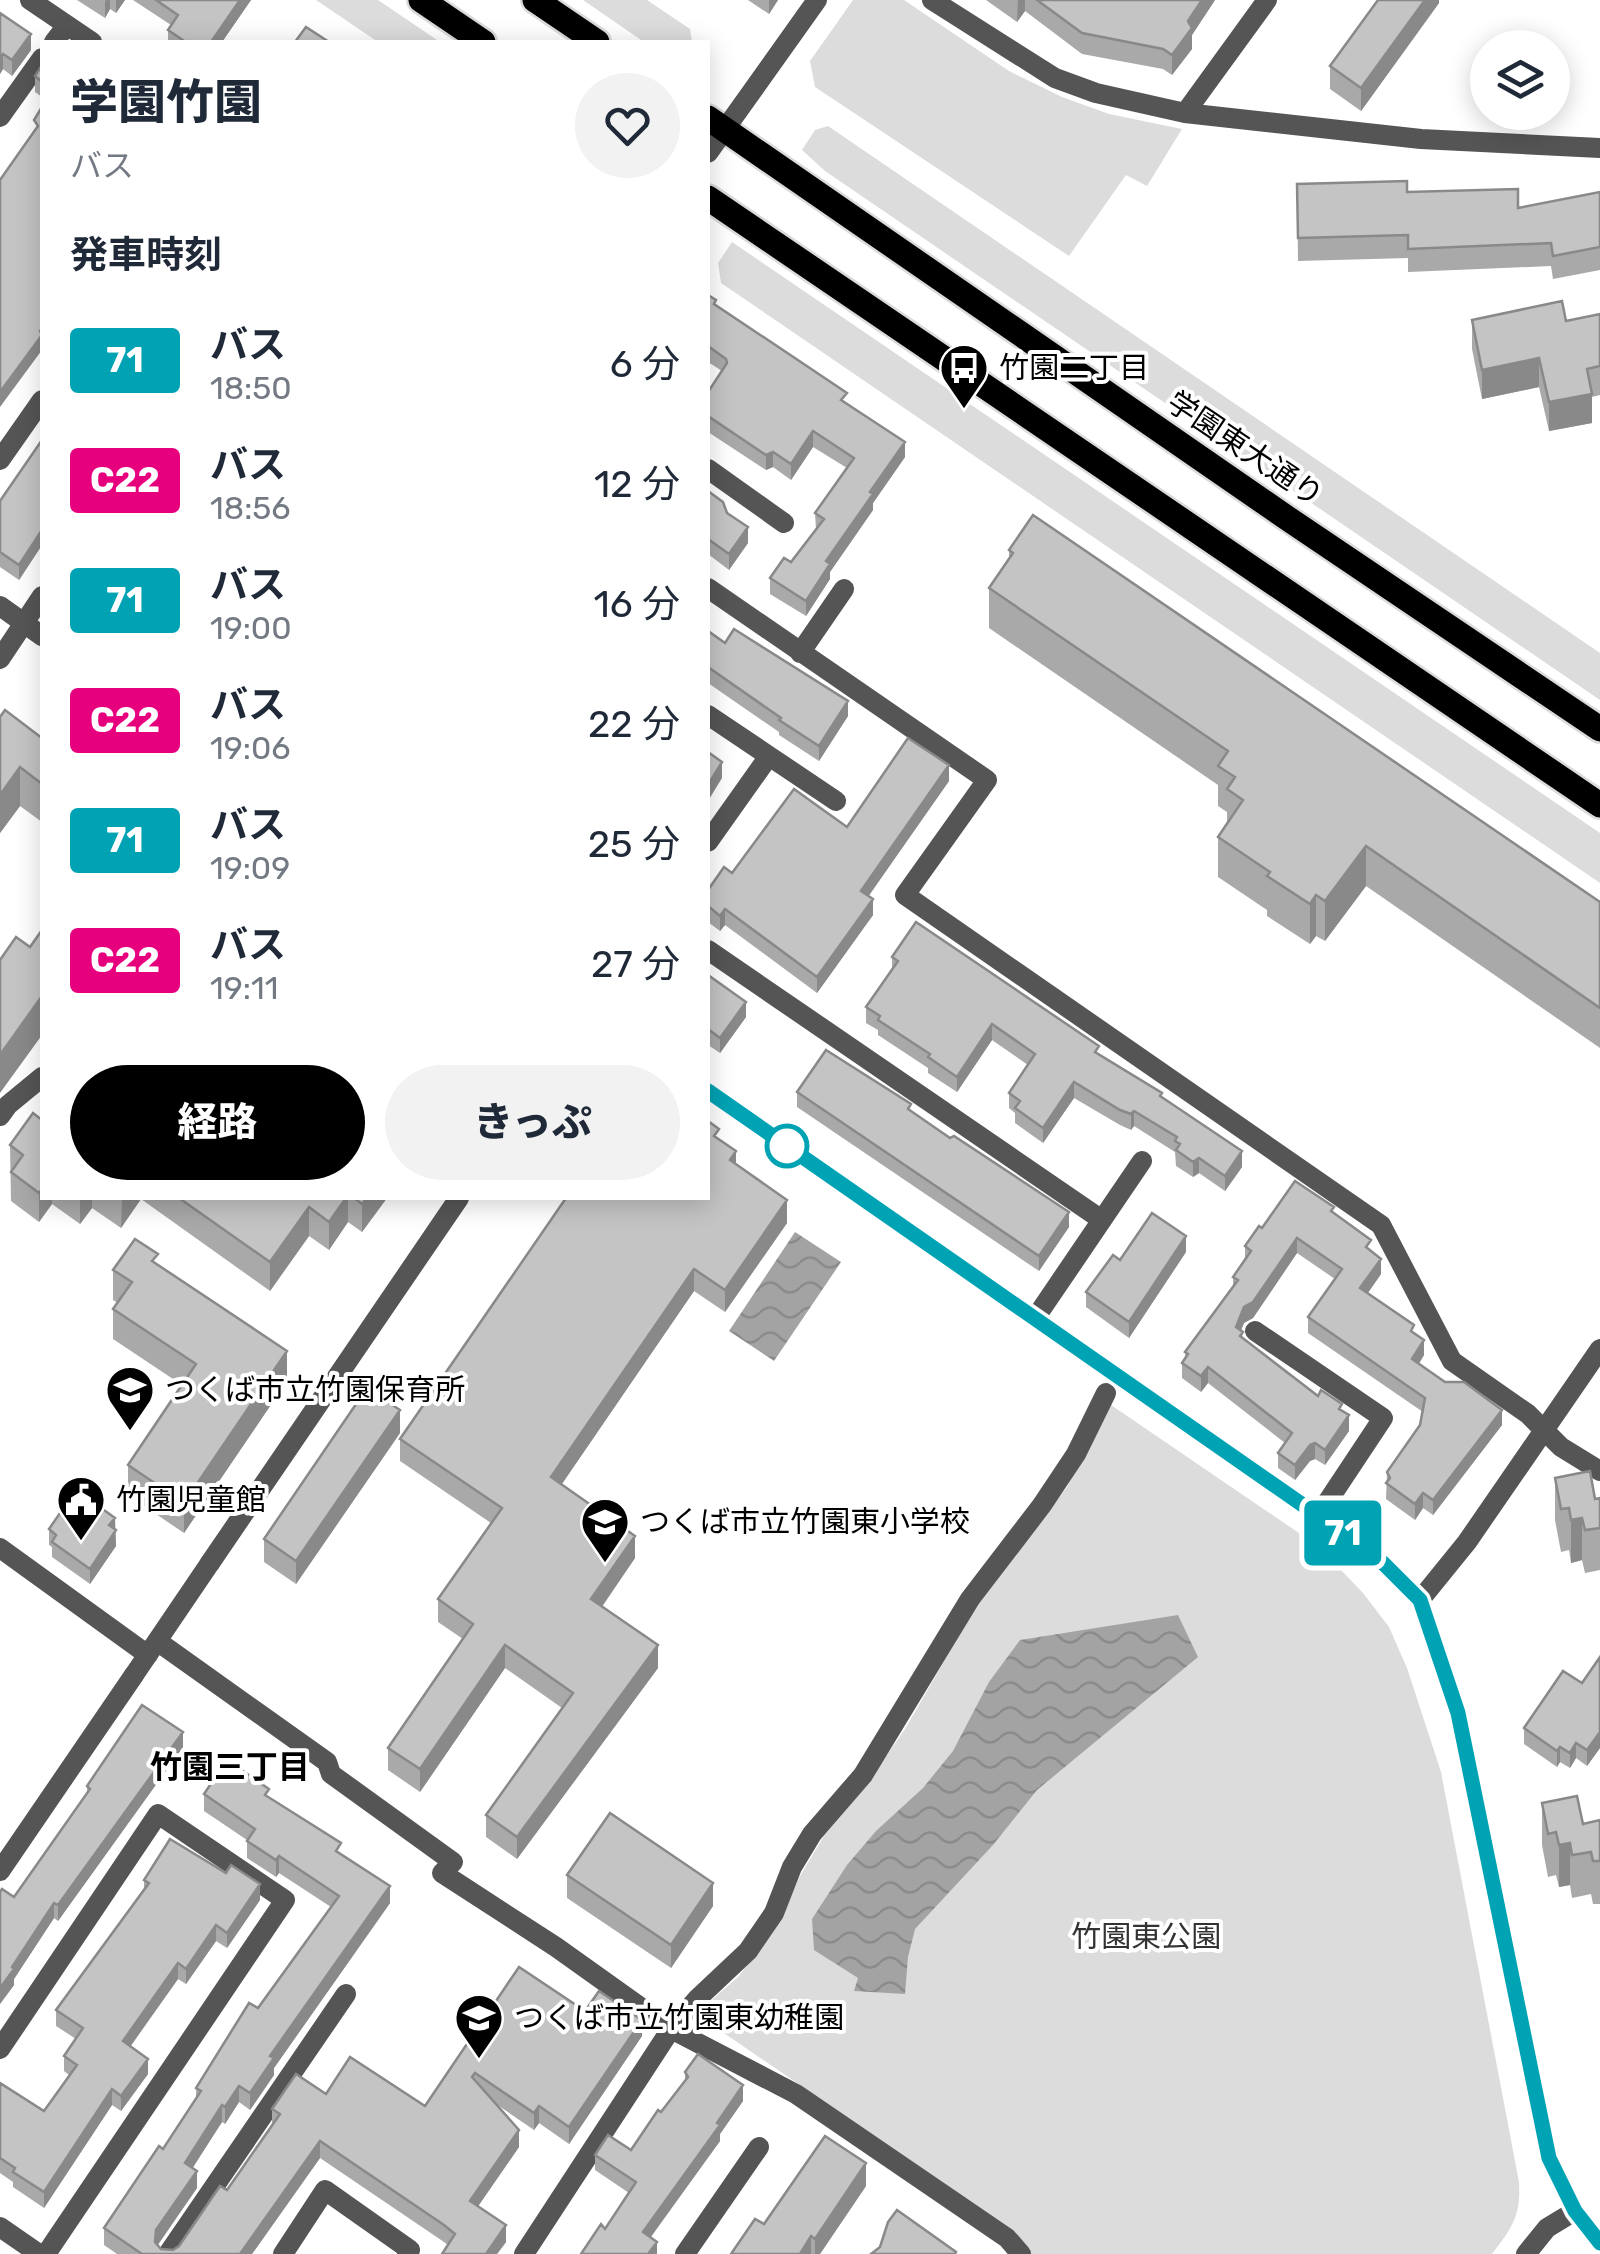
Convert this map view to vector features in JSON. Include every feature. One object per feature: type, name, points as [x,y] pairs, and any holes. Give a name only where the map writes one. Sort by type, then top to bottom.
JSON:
[{"type":"main road","points":[[421,0],[480,40]]},
{"type":"main road","points":[[535,0],[594,40]]},
{"type":"main road","name":"学園東大通り","points":[[716,123],[1286,518],[1600,729]]},
{"type":"main road","points":[[710,199],[1600,805]]},
{"type":"street","points":[[30,0],[60,34]]},
{"type":"street","points":[[716,123],[817,0]]},
{"type":"street","points":[[932,0],[1055,78],[1096,93],[1185,113],[1421,139],[1600,148]]},
{"type":"street","points":[[1185,113],[1267,0]]},
{"type":"street","points":[[0,117],[40,61]]},
{"type":"street","points":[[0,460],[40,403]]},
{"type":"street","points":[[710,470],[784,523]]},
{"type":"street","points":[[710,589],[986,780],[905,895],[1381,1225],[1452,1361],[1528,1414],[1561,1448],[1600,1471]]},
{"type":"street","points":[[800,653],[844,590]]},
{"type":"street","points":[[0,659],[34,630],[40,604]]},
{"type":"street","points":[[0,606],[34,630]]},
{"type":"street","points":[[710,716],[836,801]]},
{"type":"street","points":[[710,839],[769,756]]},
{"type":"street","points":[[710,951],[1102,1220]]},
{"type":"street","points":[[0,1116],[40,1079]]},
{"type":"street","points":[[710,1092],[1376,1556],[1420,1600],[1458,1713],[1549,2158],[1575,2211],[1600,2242]]},
{"type":"street","points":[[1036,1317],[1142,1160]]},
{"type":"street","points":[[0,1871],[459,1200]]},
{"type":"street","points":[[1255,1332],[1383,1418],[1318,1516]]},
{"type":"street","points":[[1420,1600],[1454,1559],[1600,1349]]},
{"type":"street","points":[[524,2254],[671,2029],[697,1998],[748,1952],[774,1912],[792,1867],[812,1834],[863,1775],[970,1599],[1076,1454],[1106,1392]]},
{"type":"street","points":[[0,1548],[327,1762],[330,1774],[453,1862],[442,1874],[671,2029],[796,2094],[1008,2238],[1021,2254]]},
{"type":"street","points":[[0,2049],[158,1814],[285,1900],[43,2254],[0,2227]]},
{"type":"street","points":[[168,2254],[346,1994]]},
{"type":"street","points":[[685,2254],[759,2148]]},
{"type":"street","points":[[283,2254],[325,2190],[410,2250],[408,2254]]},
{"type":"street","points":[[1526,2254],[1547,2228],[1575,2211]]},
{"type":"green space","points":[[316,0],[378,0],[437,40],[375,40]]},
{"type":"green space","points":[[583,0],[647,0],[690,29],[692,40],[641,40]]},
{"type":"green space","points":[[853,0],[904,0],[1009,71],[1062,97],[1109,114],[1182,129],[1147,186],[1126,175],[1069,256],[815,87],[810,61]]},
{"type":"green space","points":[[828,126],[1600,653],[1600,700],[825,171],[802,150],[815,130]]},
{"type":"green space","points":[[732,242],[1600,833],[1600,883],[721,283],[718,263]]},
{"type":"green space","name":"竹園東公園","points":[[1111,1405],[1318,1546],[1389,1627],[1407,1668],[1441,1772],[1519,2182],[1514,2221],[1492,2254],[1029,2254],[1015,2232],[696,2014],[738,1977],[772,1934],[824,1836],[905,1729],[975,1608],[1067,1487]]},
{"type":"water","points":[[795,1232],[841,1262],[774,1361],[729,1331]]},
{"type":"water","points":[[1178,1615],[1198,1657],[1037,1790],[993,1845],[915,1929],[905,1994],[854,1991],[858,1978],[814,1950],[812,1919],[847,1865],[876,1831],[923,1788],[953,1751],[989,1682],[1020,1640]]},
{"type":"building","points":[[156,0],[240,0],[212,40],[183,40],[168,30],[178,15]]},
{"type":"building","points":[[1037,0],[1202,0],[1188,21],[1192,28],[1172,55],[1163,49],[1082,33]]},
{"type":"building","points":[[1378,0],[1425,0],[1361,88],[1330,66]]},
{"type":"building","points":[[0,13],[31,34],[12,60],[3,54],[0,58]]},
{"type":"building","points":[[306,27],[326,40],[296,40]]},
{"type":"building","points":[[40,110],[40,338],[0,392],[0,180],[38,126],[34,120]]},
{"type":"building","points":[[1407,181],[1407,192],[1518,189],[1518,208],[1600,192],[1600,247],[1553,256],[1551,243],[1408,249],[1408,235],[1298,238],[1297,184]]},
{"type":"building","points":[[710,296],[716,300],[714,304],[847,393],[841,400],[905,442],[826,561],[830,564],[806,601],[770,578],[784,558],[791,562],[824,519],[815,513],[854,458],[813,431],[791,464],[773,452],[766,455],[710,417],[710,389],[726,359],[710,347]]},
{"type":"building","points":[[1562,301],[1566,321],[1600,314],[1600,366],[1587,369],[1592,394],[1549,402],[1539,358],[1482,370],[1472,320]]},
{"type":"building","points":[[40,443],[40,533],[19,565],[0,552],[0,501]]},
{"type":"building","points":[[710,492],[723,502],[727,513],[748,527],[729,554],[710,540]]},
{"type":"building","points":[[1033,515],[1600,902],[1600,1008],[1366,846],[1325,901],[1316,895],[1310,904],[1218,837],[1243,800],[1227,789],[1235,777],[1218,766],[1228,751],[989,588]]},
{"type":"building","points":[[734,629],[848,701],[819,746],[710,668],[710,632],[725,643]]},
{"type":"building","points":[[5,710],[40,736],[40,782],[20,767],[0,795],[0,717]]},
{"type":"building","points":[[908,738],[949,765],[861,891],[873,899],[817,977],[725,909],[720,916],[710,908],[710,887],[724,867],[732,873],[794,789],[847,827]]},
{"type":"building","points":[[710,753],[722,762],[710,782]]},
{"type":"building","points":[[916,922],[1099,1046],[1095,1052],[1162,1093],[1160,1096],[1242,1151],[1225,1176],[1199,1158],[1193,1162],[1176,1150],[1180,1144],[1175,1141],[1177,1137],[1134,1111],[1131,1114],[1120,1110],[1074,1082],[1043,1128],[1015,1108],[1020,1101],[1009,1093],[1035,1054],[992,1024],[957,1077],[878,1020],[880,1016],[866,1007],[898,961],[892,957]]},
{"type":"building","points":[[40,933],[40,999],[0,1055],[0,960],[16,937],[30,947]]},
{"type":"building","points":[[710,976],[746,1002],[720,1038],[710,1030]]},
{"type":"building","points":[[826,1050],[911,1104],[908,1109],[950,1138],[954,1136],[1069,1212],[1039,1256],[797,1092]]},
{"type":"building","points":[[33,1113],[40,1118],[39,1193],[11,1172],[23,1155],[10,1145]]},
{"type":"building","points":[[710,1122],[719,1129],[714,1136],[736,1151],[730,1160],[787,1200],[725,1290],[694,1269],[551,1477],[635,1536],[591,1599],[658,1645],[517,1837],[486,1815],[573,1693],[505,1645],[420,1769],[388,1748],[473,1624],[438,1599],[502,1508],[400,1439],[565,1200],[710,1200]]},
{"type":"building","points":[[1295,1181],[1334,1207],[1331,1211],[1371,1240],[1366,1247],[1381,1259],[1360,1288],[1414,1325],[1411,1331],[1424,1340],[1412,1359],[1445,1382],[1464,1382],[1502,1410],[1433,1500],[1423,1493],[1415,1504],[1386,1483],[1390,1478],[1387,1472],[1420,1425],[1425,1398],[1308,1317],[1342,1269],[1297,1238],[1253,1302],[1244,1307],[1236,1327],[1243,1332],[1240,1336],[1318,1396],[1321,1390],[1342,1404],[1339,1409],[1349,1415],[1325,1450],[1315,1443],[1310,1445],[1295,1465],[1278,1453],[1292,1433],[1208,1367],[1201,1376],[1182,1363],[1188,1354],[1185,1352],[1238,1280],[1233,1277],[1251,1251],[1245,1246]]},
{"type":"building","points":[[182,1200],[345,1200],[329,1222],[309,1207],[270,1262]]},
{"type":"building","points":[[1152,1213],[1186,1236],[1129,1322],[1086,1292],[1113,1255],[1120,1260]]},
{"type":"building","points":[[135,1239],[158,1254],[152,1261],[287,1351],[184,1503],[128,1465],[196,1364],[113,1309],[132,1282],[113,1270]]},
{"type":"building","points":[[367,1388],[400,1410],[296,1561],[264,1539]]},
{"type":"building","points":[[1590,1471],[1595,1499],[1600,1498],[1600,1528],[1585,1530],[1582,1518],[1571,1520],[1569,1508],[1561,1509],[1555,1478]]},
{"type":"building","name":"竹園児童館","points":[[76,1490],[115,1518],[109,1525],[116,1530],[90,1569],[52,1542],[56,1535],[49,1529]]},
{"type":"building","points":[[1600,1657],[1600,1732],[1587,1750],[1576,1743],[1570,1753],[1560,1747],[1557,1751],[1524,1728],[1563,1671],[1582,1683]]},
{"type":"building","points":[[142,1705],[183,1732],[58,1905],[54,1903],[0,1988],[0,1892],[2,1889],[14,1897],[90,1789],[87,1786]]},
{"type":"building","points":[[227,1760],[269,1789],[265,1795],[341,1843],[336,1851],[390,1886],[270,2056],[274,2058],[250,2093],[239,2086],[225,2107],[222,2105],[185,2163],[197,2171],[156,2230],[155,2242],[161,2249],[179,2246],[220,2186],[227,2190],[280,2114],[272,2109],[296,2074],[326,2094],[350,2057],[425,2106],[519,1967],[585,2011],[599,1991],[642,2020],[569,2127],[539,2106],[534,2113],[475,2073],[472,2077],[519,2130],[470,2201],[506,2225],[486,2254],[442,2254],[455,2234],[320,2141],[240,2254],[142,2254],[104,2228],[201,2091],[196,2088],[249,2003],[258,2008],[339,1896],[279,1856],[276,1860],[247,1841],[255,1829],[204,1794]]},
{"type":"building","points":[[1577,1796],[1583,1824],[1600,1820],[1600,1861],[1593,1861],[1591,1852],[1572,1855],[1570,1843],[1559,1845],[1556,1832],[1548,1834],[1542,1803]]},
{"type":"building","points":[[610,1813],[713,1883],[671,1945],[567,1875]]},
{"type":"building","points":[[170,1839],[226,1873],[231,1865],[260,1884],[227,1933],[216,1925],[186,1969],[178,1963],[123,2041],[148,2059],[121,2096],[112,2089],[44,2192],[13,2172],[15,2168],[0,2158],[0,2083],[44,2111],[77,2065],[64,2056],[83,2028],[56,2010],[149,1883],[144,1880]]},
{"type":"building","points":[[698,2054],[743,2085],[717,2123],[720,2125],[643,2232],[657,2242],[648,2254],[581,2254],[601,2224],[605,2229],[636,2182],[595,2155],[608,2135],[631,2150],[658,2110],[661,2112],[688,2077],[685,2072]]},
{"type":"building","points":[[825,2136],[866,2163],[815,2239],[811,2236],[800,2254],[731,2254],[755,2219],[764,2224]]},
{"type":"building","points":[[897,2210],[955,2254],[871,2254],[880,2247],[888,2222]]},
{"type":"bus line","name":"71","points":[[710,1092],[1376,1556],[1420,1600],[1458,1713],[1549,2158],[1575,2211],[1600,2243]]},
{"type":"place","name":"竹園二丁目","points":[[964,410]]},
{"type":"place","name":"つくば市立竹園保育所","points":[[130,1432]]},
{"type":"place","name":"竹園児童館","points":[[81,1542]]},
{"type":"place","name":"つくば市立竹園東小学校","points":[[605,1564]]},
{"type":"place","name":"つくば市立竹園東幼稚園","points":[[479,2060]]},
{"type":"district","name":"竹園三丁目","points":[[230,1767]]}]
